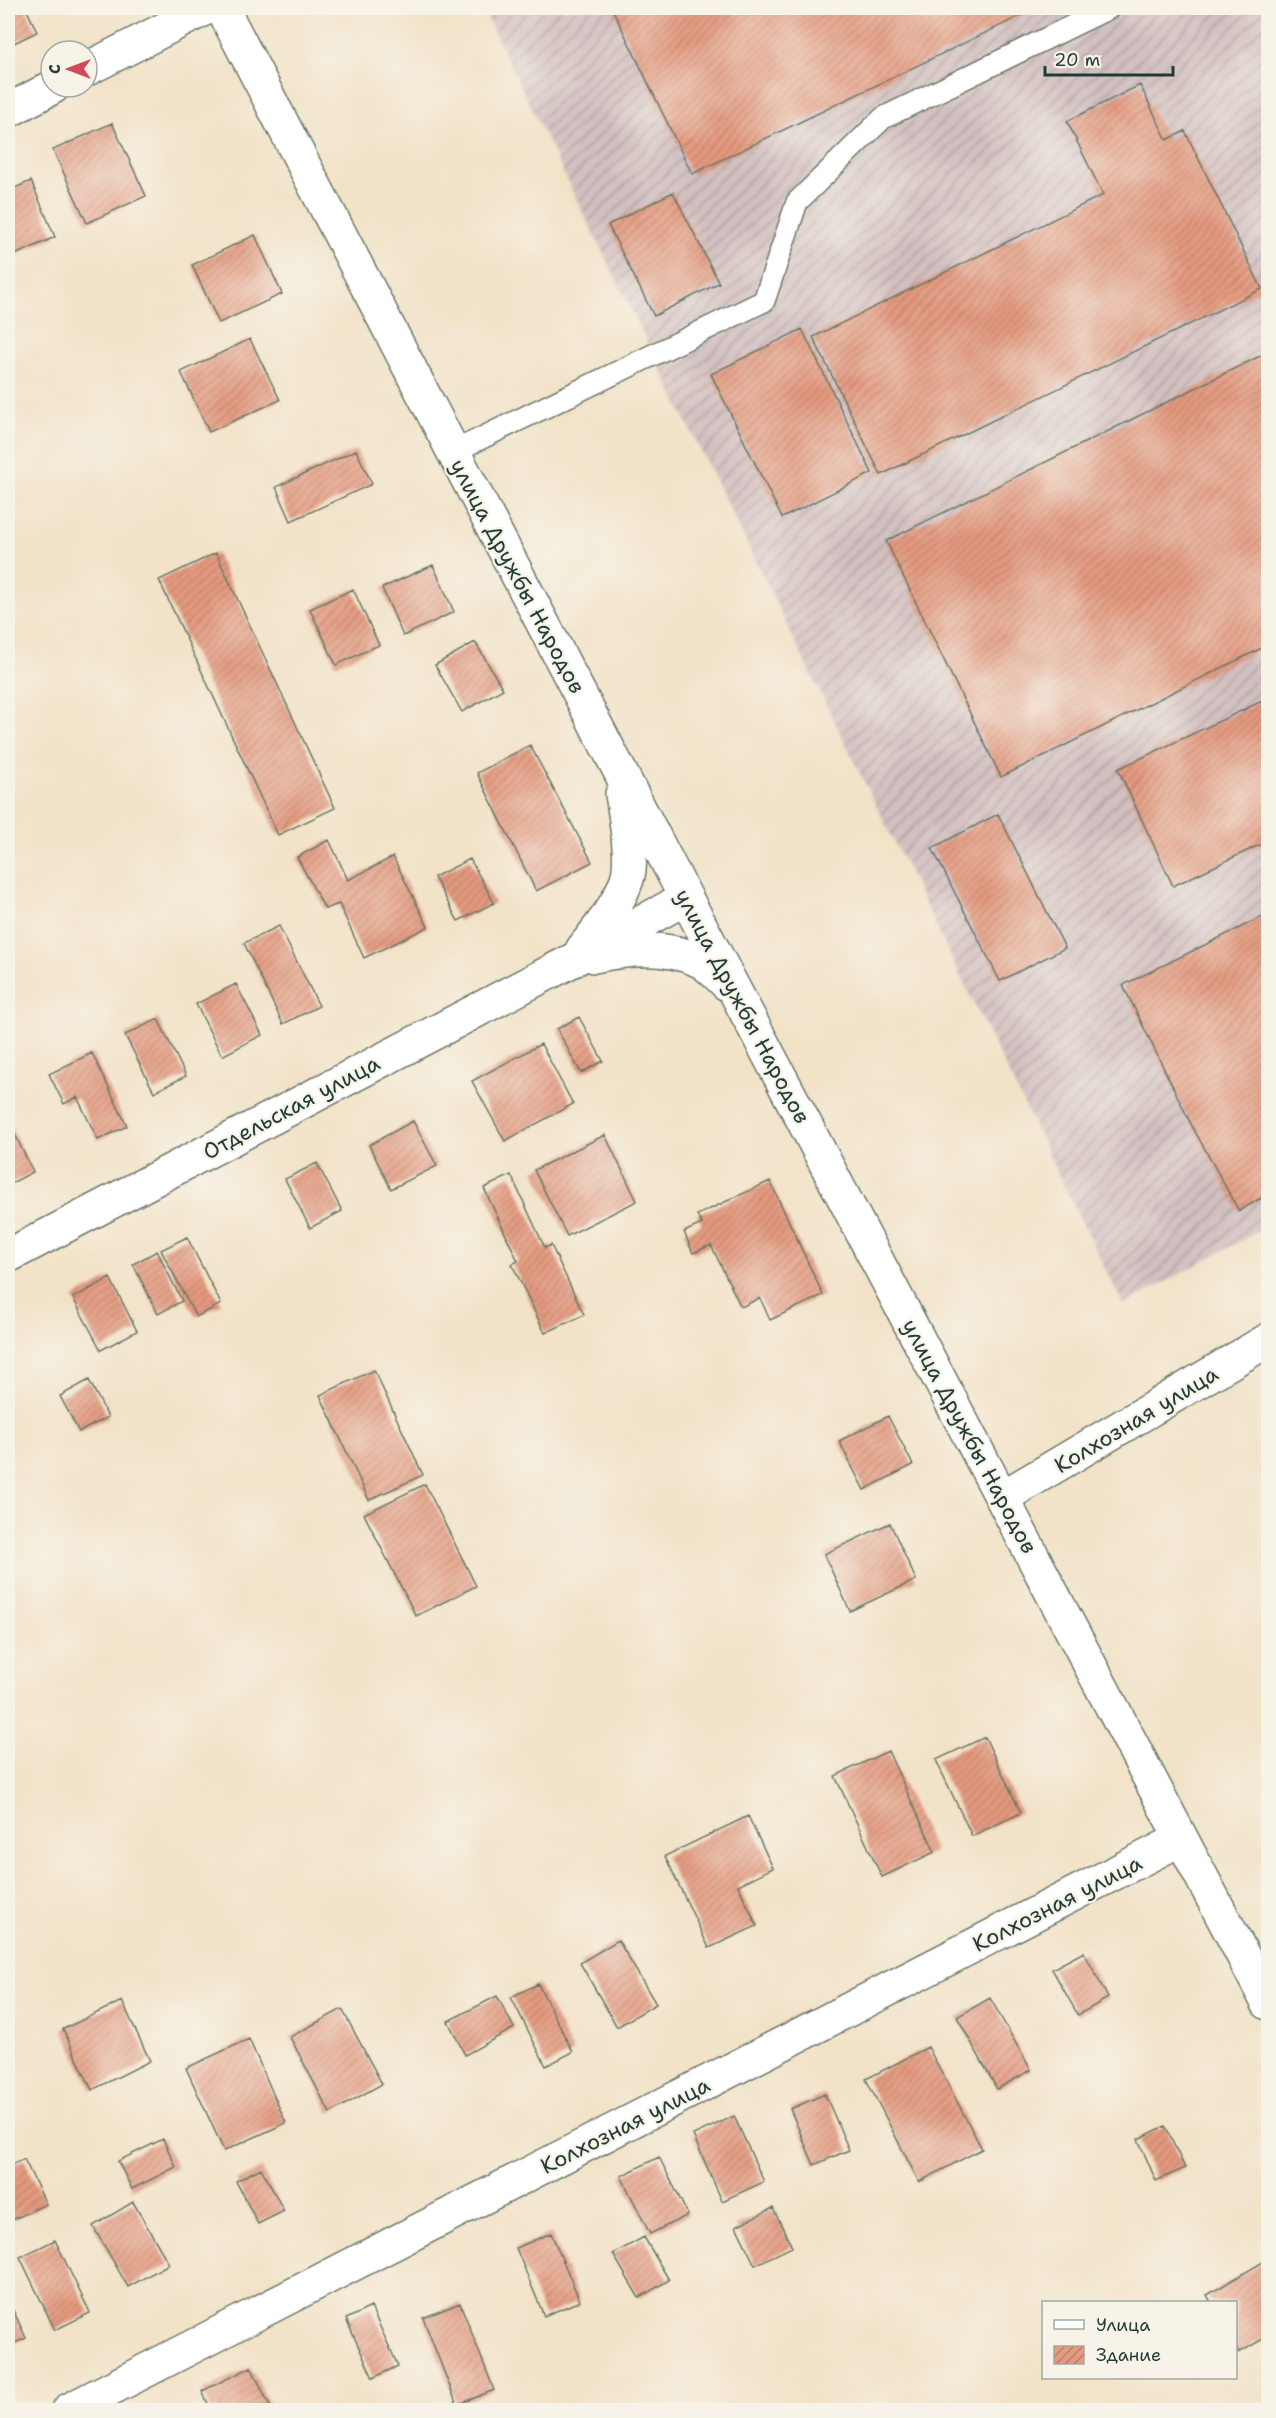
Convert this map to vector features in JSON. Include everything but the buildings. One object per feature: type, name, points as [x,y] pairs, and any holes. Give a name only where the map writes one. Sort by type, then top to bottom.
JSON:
[{"type":"street","points":[[99,63],[206,8]]},
{"type":"street","name":"улица Дружбы Народов","points":[[222,8],[686,898],[1269,2003]]},
{"type":"street","points":[[8,111],[39,94]]},
{"type":"street","name":"Отдельская улица","points":[[575,959],[610,913],[628,877],[628,834],[617,766]]},
{"type":"street","name":"Отдельская улица","points":[[8,1256],[575,959],[686,898]]},
{"type":"street","name":"Отдельская улица","points":[[575,959],[625,950],[667,951],[699,960],[735,990]]},
{"type":"street","name":"Колхозная улица","points":[[1003,1497],[1269,1340]]},
{"type":"street","name":"Колхозная улица","points":[[69,2410],[1181,1839]]},
{"type":"lane","points":[[453,452],[764,301],[797,202],[883,118],[1109,8]]},
{"type":"shaded area","points":[[482,8],[1268,8],[1268,1226],[1123,1305]]}]
